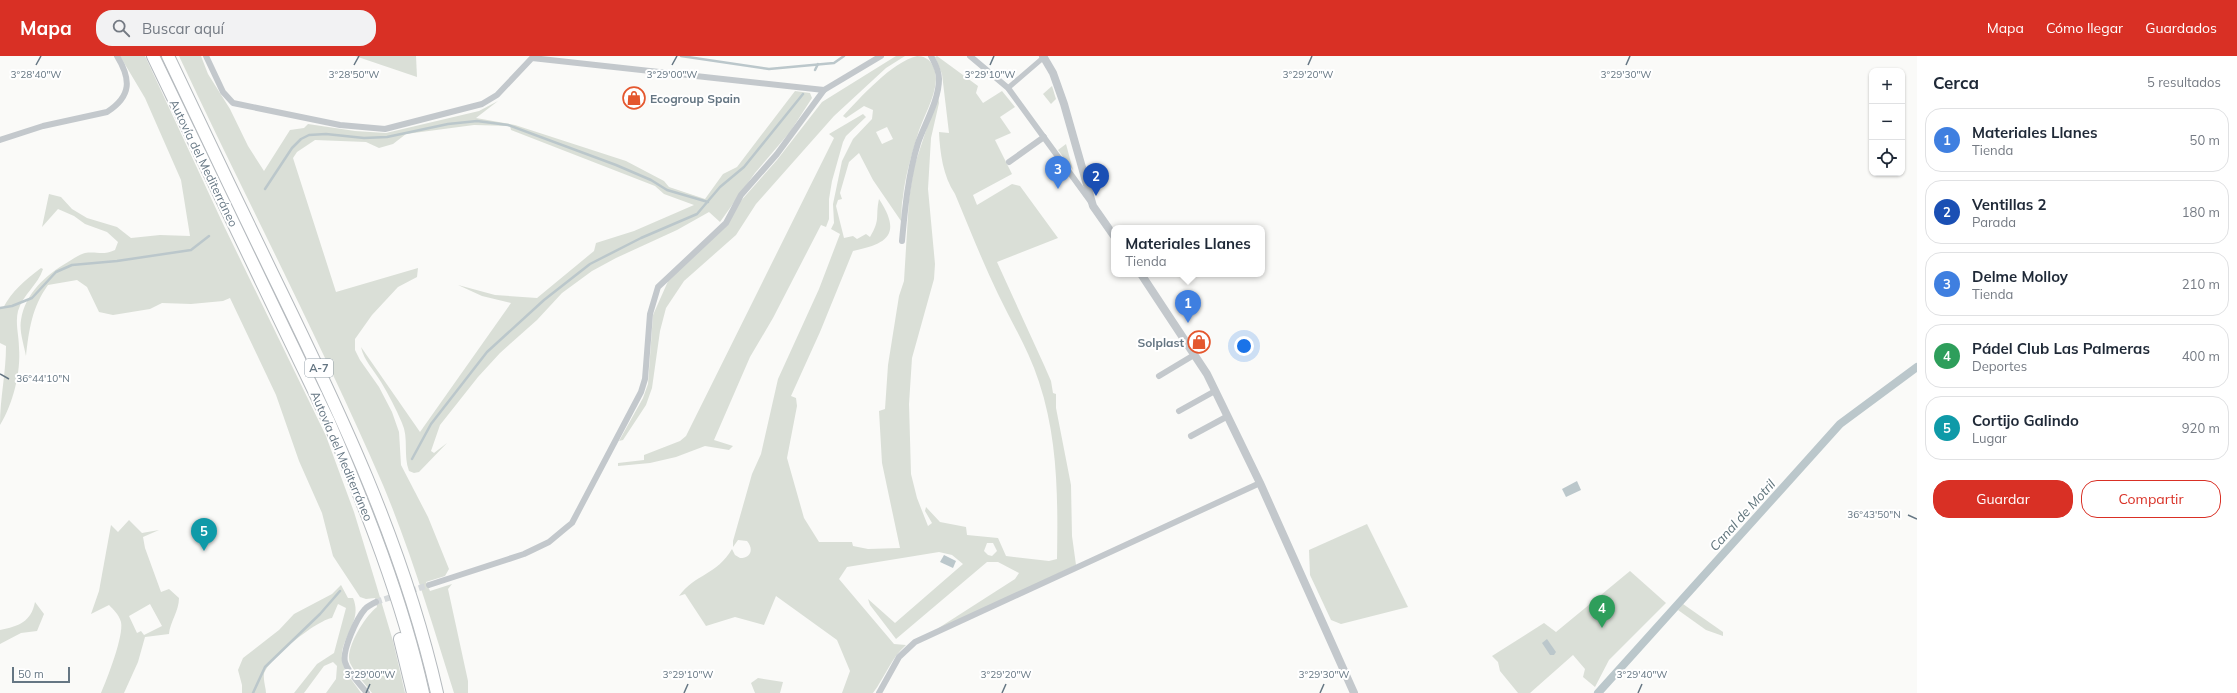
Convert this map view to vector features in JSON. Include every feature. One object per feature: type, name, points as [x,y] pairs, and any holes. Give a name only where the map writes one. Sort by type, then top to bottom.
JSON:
[{"type":"highway","name":"Autovía del Mediterráneo","points":[[153,56],[328,420],[363,502],[392,583],[423,693]]},
{"type":"highway","name":"Autovía del Mediterráneo","points":[[168,56],[342,416],[387,527],[429,659],[437,693]]},
{"type":"highway","points":[[392,583],[392,604],[413,693]]},
{"type":"highway","points":[[429,659],[444,693]]},
{"type":"street","points":[[0,140],[43,126],[107,112],[116,106],[122,100],[128,82],[126,71],[117,56]]},
{"type":"street","points":[[206,56],[223,92],[233,103],[340,125],[385,129],[482,104],[497,95],[532,58],[824,90]]},
{"type":"street","points":[[429,585],[524,554],[549,542],[572,523],[641,392],[645,379],[650,314],[658,287],[726,223],[741,194],[777,154],[824,90],[881,56]]},
{"type":"street","points":[[902,241],[909,176],[919,142],[936,96],[939,79],[936,66],[931,56]]},
{"type":"street","points":[[970,56],[1008,88],[1111,232]]},
{"type":"street","points":[[1008,88],[1044,57],[1053,73],[1064,104],[1093,206]]},
{"type":"street","points":[[1009,162],[1044,137]]},
{"type":"street","points":[[1143,277],[1194,355],[1228,416],[1260,483],[1354,693]]},
{"type":"street","points":[[1159,376],[1194,355]]},
{"type":"street","points":[[1179,411],[1215,391]]},
{"type":"street","points":[[1191,436],[1228,416]]},
{"type":"street","points":[[879,693],[898,657],[916,642],[1260,483]]},
{"type":"street","points":[[367,693],[349,668],[345,657],[349,639],[357,622],[366,609],[376,602]]},
{"type":"shaded area","points":[[120,56],[145,56],[224,226],[326,436],[354,512],[393,641],[405,693],[372,693],[357,675],[350,663],[350,649],[353,641],[367,617],[377,607],[375,598],[366,599],[360,597],[333,556],[322,513],[299,461],[276,395],[230,298],[223,301],[191,304],[162,303],[150,309],[113,315],[99,312],[87,287],[77,280],[48,285],[38,302],[32,319],[26,356],[21,333],[21,320],[23,310],[32,293],[52,273],[79,255],[85,253],[110,252],[115,250],[118,242],[107,232],[85,224],[74,216],[58,209],[42,227],[49,194],[61,197],[72,209],[87,218],[117,227],[131,238],[160,235],[190,236],[181,180],[145,98]]},
{"type":"shaded area","points":[[179,56],[201,56],[208,74],[230,109],[248,146],[264,171],[290,130],[304,128],[308,124],[355,131],[386,133],[479,111],[498,101],[476,118],[515,125],[626,161],[664,181],[669,187],[705,199],[723,174],[737,167],[795,91],[810,93],[812,98],[790,132],[755,173],[720,222],[709,212],[677,230],[616,258],[592,271],[562,293],[537,320],[500,353],[478,377],[440,425],[431,451],[434,453],[447,443],[419,472],[414,473],[409,471],[407,465],[405,435],[402,423],[387,392],[364,357],[361,347],[420,432],[511,303],[482,296],[458,285],[495,295],[537,298],[594,251],[596,243],[634,231],[694,205],[664,194],[655,186],[511,130],[510,126],[474,125],[406,134],[393,144],[379,148],[366,142],[315,140],[297,152],[293,158],[336,292],[418,268],[417,277],[398,287],[372,315],[355,339],[355,350],[360,360],[379,387],[392,412],[399,432],[401,465],[428,517],[449,569],[445,576],[426,582],[430,591],[452,584],[448,589],[468,681],[468,693],[454,693],[412,562],[383,485],[334,377]]},
{"type":"shaded area","points":[[355,56],[416,56],[417,77]]},
{"type":"shaded area","points":[[896,56],[905,56],[886,68],[834,116],[756,204],[736,235],[684,281],[666,308],[660,331],[652,388],[646,405],[623,440],[619,441],[643,398],[648,384],[653,315],[669,279],[726,226],[739,203],[777,160],[822,102]]},
{"type":"shaded area","points":[[917,56],[922,56],[929,60],[935,70],[936,79],[931,102],[919,130],[908,167],[902,200],[901,221],[873,180],[859,153],[849,162],[840,193],[842,199],[838,200],[836,206],[844,238],[853,236],[857,239],[866,234],[870,237],[877,222],[879,199],[890,221],[890,229],[888,236],[883,241],[875,245],[853,251],[820,332],[791,396],[796,398],[797,406],[787,458],[804,518],[819,542],[852,542],[853,546],[868,549],[900,548],[882,463],[879,411],[885,409],[888,365],[899,296],[904,281],[909,199],[914,167],[938,94],[939,103],[931,138],[928,189],[935,264],[934,279],[912,358],[909,404],[911,474],[917,498],[928,526],[932,523],[925,511],[926,507],[940,522],[966,527],[967,535],[998,538],[1006,556],[1049,561],[1057,559],[1056,469],[1050,425],[1045,404],[1039,382],[1030,359],[992,282],[945,172],[941,156],[939,132],[949,133],[942,74],[935,57],[937,56],[978,86],[976,93],[983,103],[1002,91],[1015,107],[1000,117],[1011,133],[995,140],[1012,174],[973,195],[977,205],[1012,184],[1020,186],[1058,238],[997,262],[1051,381],[1053,393],[1056,394],[1056,408],[1071,485],[1072,536],[1076,565],[971,615],[937,629],[1015,579],[1019,573],[998,562],[987,562],[896,639],[870,605],[868,599],[895,623],[963,564],[952,555],[939,552],[847,567],[839,579],[894,644],[906,645],[896,656],[873,693],[842,693],[850,671],[837,640],[776,596],[764,625],[735,617],[706,626],[685,594],[679,596],[692,583],[720,564],[732,549],[735,555],[740,558],[744,558],[749,555],[751,550],[747,541],[738,540],[733,547],[733,541],[752,474],[761,454],[778,379],[819,289],[840,234],[831,229],[834,223],[833,204],[842,161],[853,139],[872,119],[873,110],[864,106],[846,118],[843,116],[877,81],[897,65]],"holes":[[[887,127],[893,139],[882,144],[876,132]],[[987,543],[993,543],[997,551],[992,556],[988,555],[984,551]]]},
{"type":"shaded area","points":[[1052,86],[1056,99],[1051,104],[1043,94]]},
{"type":"shaded area","points":[[863,114],[866,117],[846,136],[843,142],[832,181],[829,199],[829,219],[826,227],[821,225],[773,318],[750,357],[714,440],[733,446],[729,450],[705,446],[676,457],[650,463],[618,466],[618,463],[644,460],[644,455],[680,441],[686,436],[834,138],[829,134]]},
{"type":"shaded area","points":[[1066,144],[1073,170],[1058,150]]},
{"type":"shaded area","points":[[41,268],[43,269],[41,275],[23,300],[18,311],[17,325],[19,367],[12,398],[5,417],[0,425],[6,346],[0,343],[0,308],[3,308],[10,296],[19,286]]},
{"type":"shaded area","points":[[1577,481],[1581,490],[1566,497],[1562,489]]},
{"type":"shaded area","points":[[129,520],[142,533],[159,530],[143,537],[145,548],[161,592],[169,589],[179,598],[179,603],[169,634],[145,637],[138,662],[124,693],[101,693],[118,647],[121,622],[118,615],[109,605],[91,614],[99,591],[111,525],[118,532]],"holes":[[[150,604],[162,626],[144,635],[141,631],[137,633],[129,616]]]},
{"type":"shaded area","points":[[1367,524],[1408,607],[1341,624],[1331,620],[1310,575],[1309,550]]},
{"type":"shaded area","points":[[944,555],[956,561],[953,568],[940,562]]},
{"type":"shaded area","points":[[1630,571],[1666,603],[1609,660],[1595,687],[1583,677],[1585,669],[1573,655],[1530,693],[1518,693],[1500,671],[1498,662],[1492,656],[1544,623],[1556,632]]},
{"type":"shaded area","points":[[341,585],[348,598],[353,598],[355,607],[353,624],[343,647],[343,664],[348,675],[361,693],[326,693],[336,679],[337,666],[333,662],[324,666],[304,693],[294,693],[317,664],[334,653],[346,608],[338,604],[332,618],[316,625],[294,641],[267,667],[264,674],[266,693],[242,693],[242,685],[238,670],[243,658],[279,630],[294,614],[332,594]]},
{"type":"shaded area","points":[[35,602],[44,614],[37,631],[21,633],[0,644],[0,630],[18,625],[27,619],[31,614]]},
{"type":"shaded area","points":[[1683,604],[1723,632],[1723,636],[1706,630],[1678,610]]},
{"type":"shaded area","points":[[1547,639],[1556,652],[1554,655],[1550,655],[1542,643]]},
{"type":"shaded area","points":[[758,678],[783,682],[780,693],[755,693],[751,683]]},
{"type":"waterway","points":[[681,56],[769,69],[834,63],[844,56]]},
{"type":"waterway","points":[[815,70],[818,64]]},
{"type":"waterway","points":[[412,459],[431,424],[487,352],[544,300],[590,264],[641,238],[697,214],[720,187],[744,167],[803,94]]},
{"type":"waterway","points":[[265,189],[292,148],[301,139],[309,135],[326,134],[364,138],[387,137],[448,124],[477,121],[508,125],[616,165],[651,180],[667,190],[708,202]]},
{"type":"waterway","points":[[0,308],[12,306],[32,298],[56,272],[72,265],[117,261],[191,250],[209,236]]},
{"type":"waterway","name":"Canal de Motril","points":[[1598,693],[1840,424],[1917,367]]},
{"type":"waterway","points":[[253,693],[265,667],[320,614],[340,591]]},
{"type":"tunnel","points":[[376,602],[429,585]]},
{"type":"place","name":"Ecogroup Spain","points":[[634,98]]},
{"type":"place","name":"Delme Molloy","points":[[1058,189]]},
{"type":"place","name":"Ventillas 2","points":[[1096,196]]},
{"type":"place","name":"Materiales Llanes","points":[[1188,323]]},
{"type":"place","name":"Solplast","points":[[1199,342]]},
{"type":"place","name":"Cortijo Galindo","points":[[204,551]]},
{"type":"place","name":"Pádel Club Las Palmeras","points":[[1602,628]]}]
